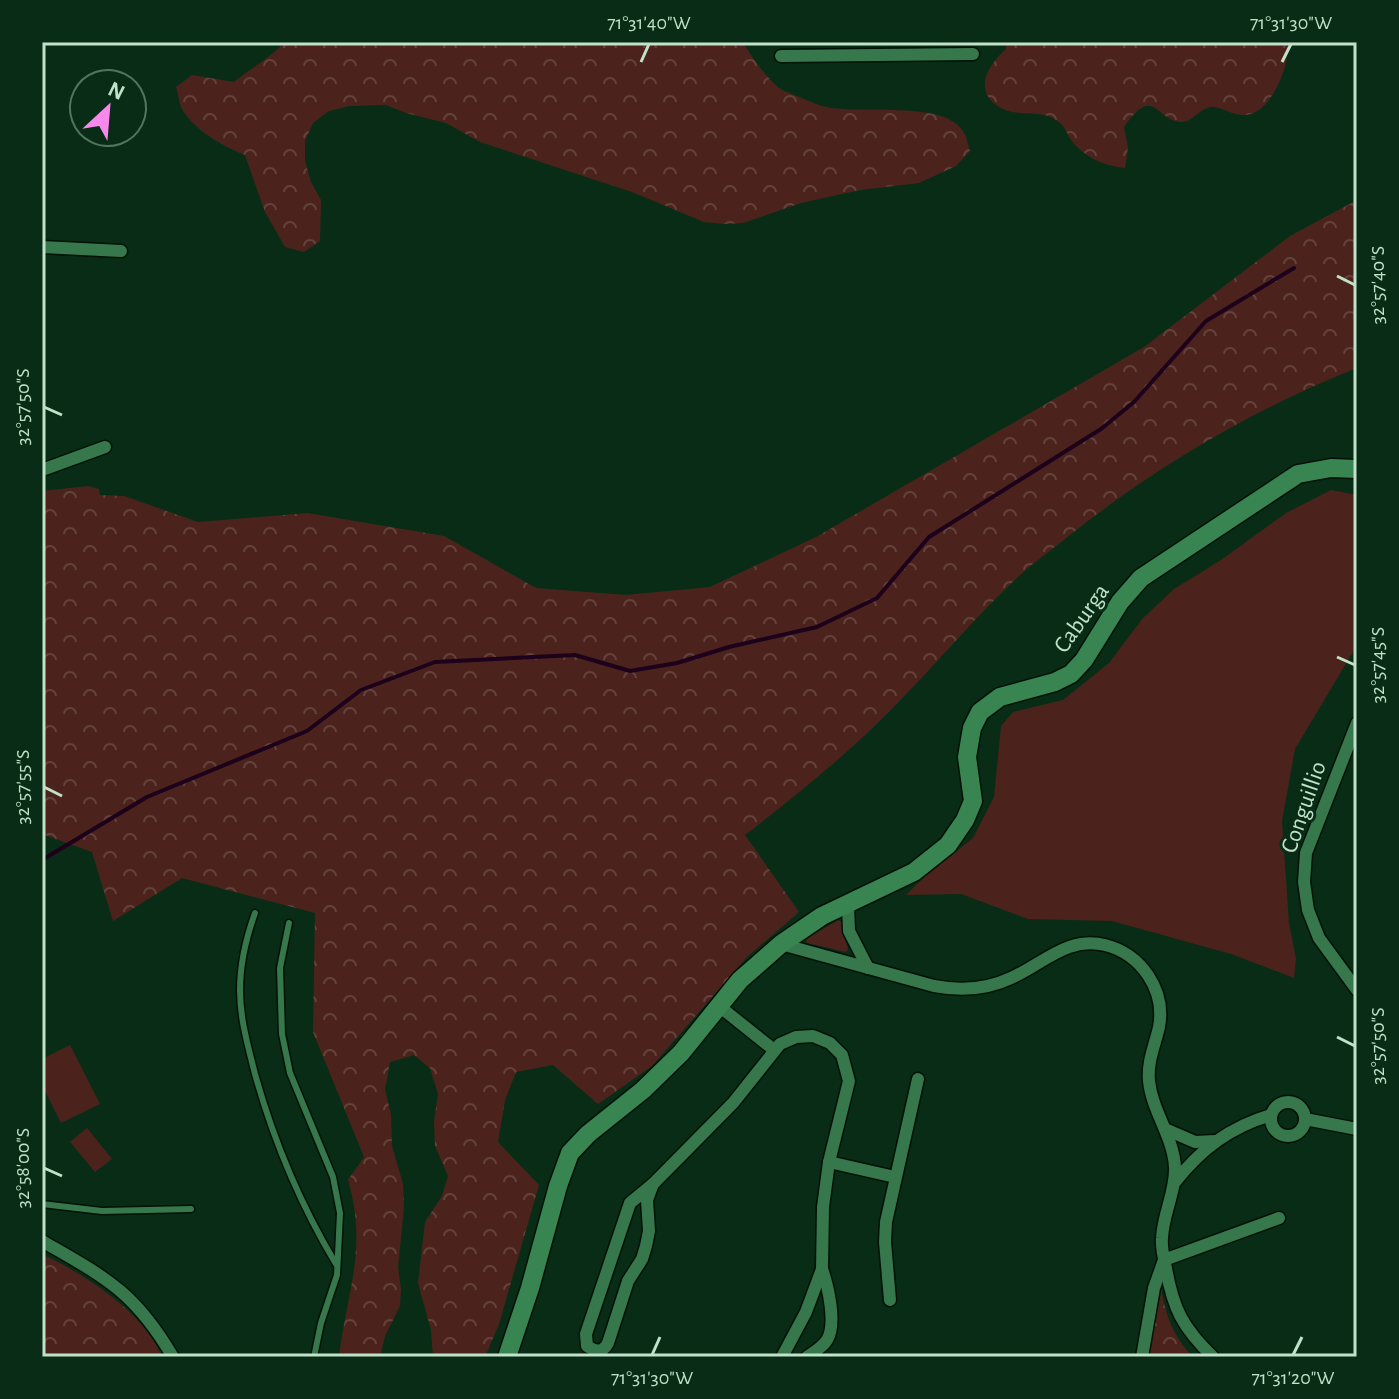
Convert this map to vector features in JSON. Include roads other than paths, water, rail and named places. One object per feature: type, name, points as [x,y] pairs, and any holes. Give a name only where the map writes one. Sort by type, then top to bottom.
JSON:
[{"type":"street","points":[[781,56],[870,48],[973,54]]},
{"type":"street","points":[[42,247],[121,251]]},
{"type":"street","points":[[42,470],[105,447]]},
{"type":"street","name":"Caburga","points":[[507,1357],[570,1153],[681,1053],[740,980],[781,944],[822,916],[914,872],[948,845],[973,801],[967,757],[972,728],[987,705],[1000,697],[1055,682],[1071,674],[1084,660],[1120,602],[1141,578],[1298,474],[1331,468],[1357,469]]},
{"type":"street","name":"Conguillio","points":[[1357,723],[1306,853],[1304,882],[1308,910],[1319,938],[1357,990]]},
{"type":"street","points":[[848,904],[849,931],[868,968]]},
{"type":"street","points":[[781,944],[934,986],[972,989],[1009,979],[1057,951],[1078,944],[1100,944],[1124,952],[1143,968],[1154,984],[1159,1000],[1160,1020],[1149,1077],[1153,1099],[1175,1164],[1175,1182],[1162,1240],[1171,1299],[1189,1331],[1213,1357]]},
{"type":"street","points":[[719,1006],[774,1050]]},
{"type":"street","points":[[653,1184],[647,1200],[649,1231],[642,1259],[628,1281],[608,1343],[596,1351],[587,1346],[586,1334],[630,1203],[733,1103],[774,1050],[788,1039],[813,1036],[830,1043],[846,1063],[849,1081],[829,1162],[823,1207],[822,1269],[830,1296],[830,1335],[819,1349],[807,1357]]},
{"type":"street","points":[[890,1300],[885,1242],[895,1177],[918,1079]]},
{"type":"street","points":[[1175,1182],[1215,1141],[1243,1125],[1271,1115],[1279,1104],[1289,1102],[1298,1105],[1305,1119],[1302,1129],[1288,1136],[1274,1128],[1271,1115]]},
{"type":"street","points":[[1305,1119],[1357,1129]]},
{"type":"street","points":[[1165,1129],[1195,1142],[1215,1141]]},
{"type":"street","points":[[829,1162],[895,1177]]},
{"type":"street","points":[[1164,1260],[1279,1218]]},
{"type":"street","points":[[42,1241],[108,1279],[127,1295],[154,1325],[173,1357]]},
{"type":"street","points":[[1142,1357],[1154,1288],[1164,1260]]},
{"type":"street","points":[[782,1357],[806,1312],[822,1269]]},
{"type":"lane","points":[[255,913],[241,970],[241,1010],[245,1036],[286,1167],[312,1223],[337,1266]]},
{"type":"lane","points":[[289,923],[280,968],[282,1034],[290,1073],[327,1160],[338,1195],[341,1232],[337,1275],[321,1323],[314,1357]]},
{"type":"lane","points":[[42,1204],[102,1211],[191,1209]]},
{"type":"waterway","points":[[42,860],[147,797],[307,731],[361,690],[435,662],[575,655],[630,671],[677,663],[729,647],[817,627],[877,598],[929,537],[1101,429],[1134,402],[1206,321],[1294,268]]}]
